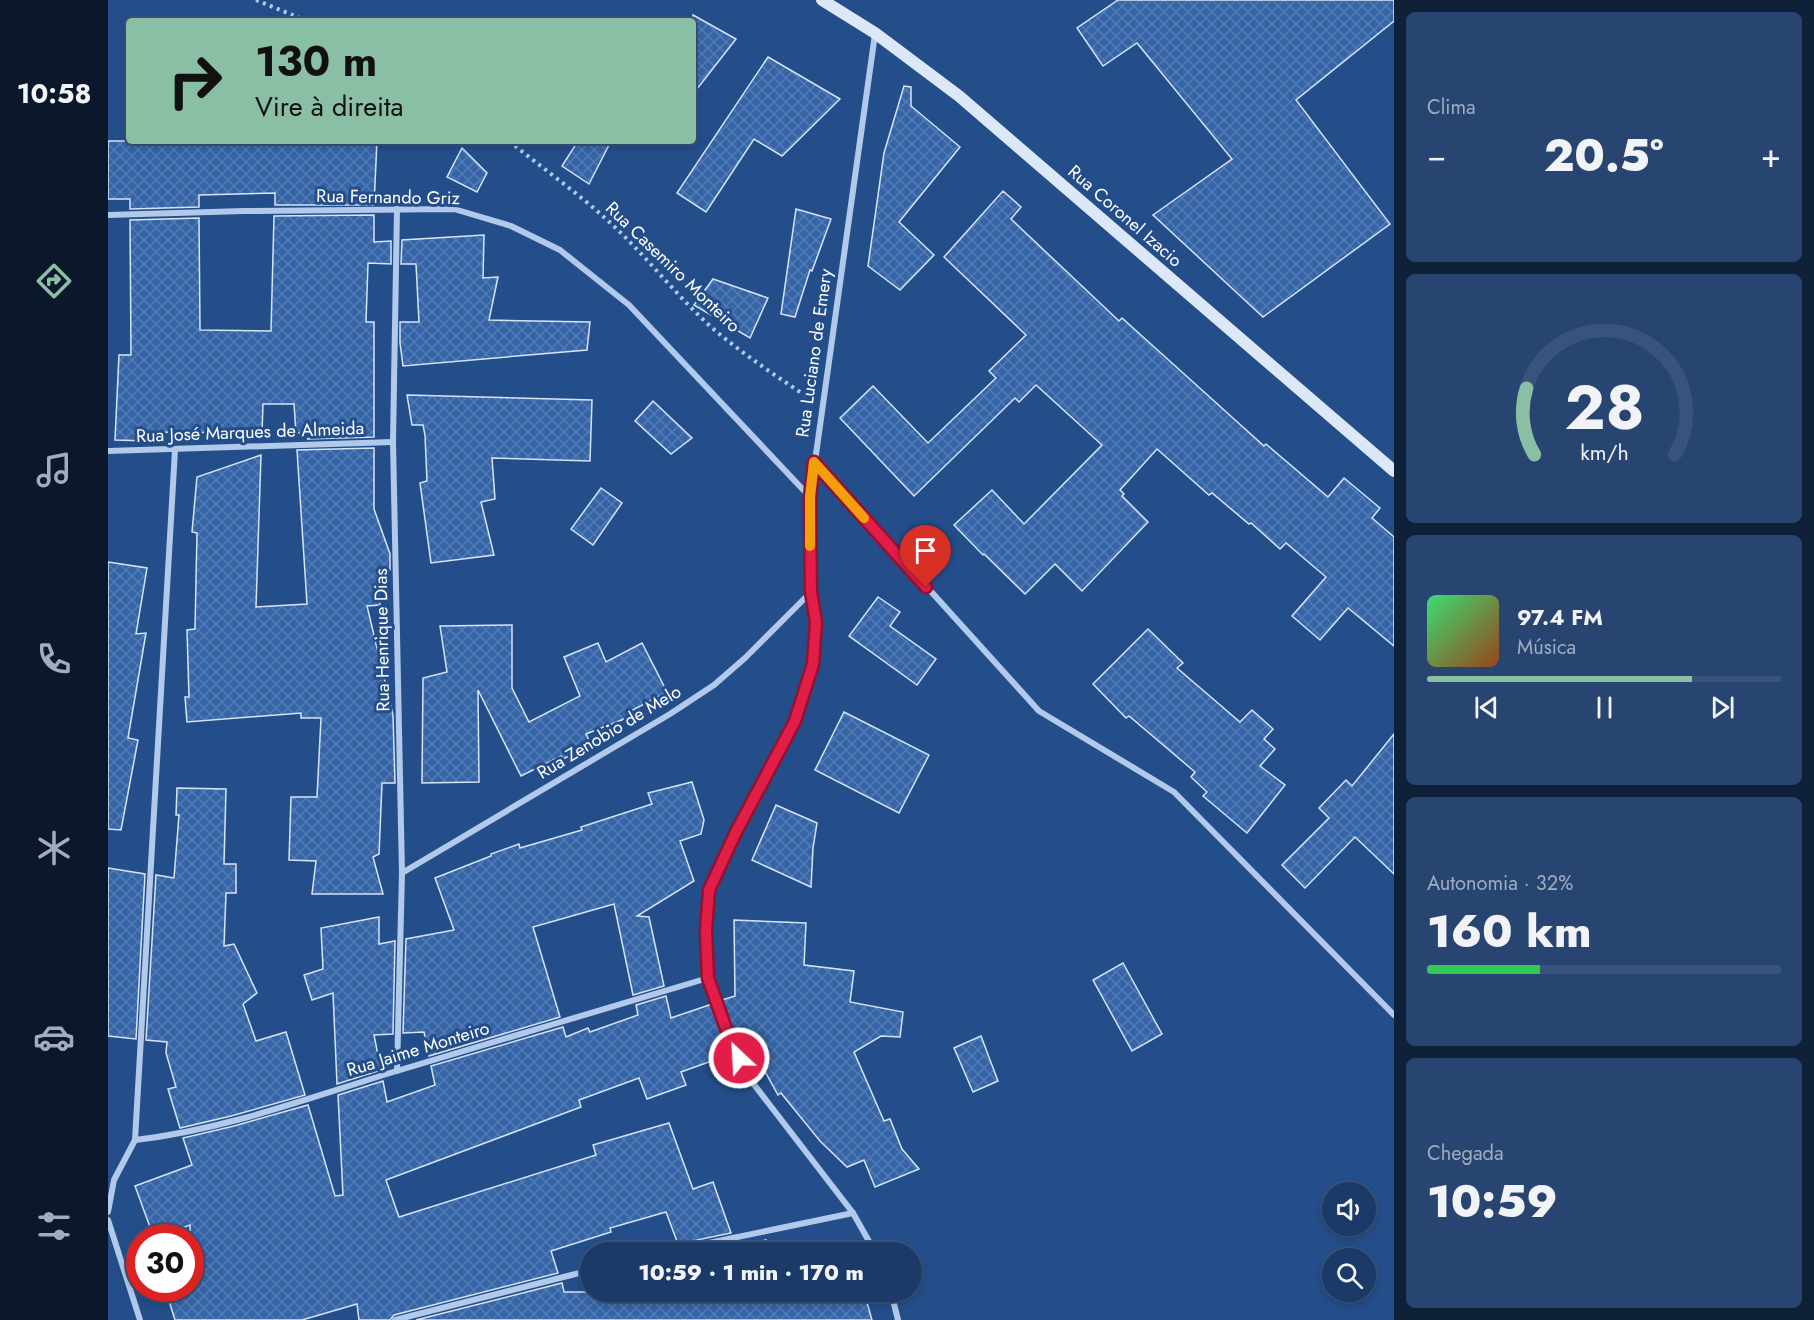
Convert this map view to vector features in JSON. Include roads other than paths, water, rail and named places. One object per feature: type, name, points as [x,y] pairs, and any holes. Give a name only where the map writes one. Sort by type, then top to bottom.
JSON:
[{"type":"street","name":"Rua Coronel Izacio","points":[[822,0],[875,33],[959,96],[1394,471]]},
{"type":"street","name":"Rua Luciano de Emery","points":[[869,1242],[853,1213],[749,1078],[729,1037],[708,978],[706,930],[709,890],[736,832],[795,721],[813,664],[816,622],[811,592],[810,497],[875,33]]},
{"type":"street","name":"Rua Fernando Griz","points":[[108,215],[397,209],[454,210],[511,226],[560,250],[629,305],[810,497]]},
{"type":"street","name":"Rua Henrique Dias","points":[[397,209],[393,442],[402,873],[397,1071]]},
{"type":"street","name":"Rua José Marques de Almeida","points":[[108,451],[393,442]]},
{"type":"street","points":[[108,1212],[114,1180],[135,1140],[175,450]]},
{"type":"street","points":[[814,462],[1039,711],[1174,792],[1394,1015]]},
{"type":"street","name":"Rua Zenobio de Melo","points":[[402,873],[670,714],[714,685],[745,658],[811,592]]},
{"type":"street","name":"Rua Jaime Monteiro","points":[[135,1140],[169,1136],[251,1117],[708,978]]},
{"type":"street","points":[[713,1242],[853,1213]]},
{"type":"street","points":[[108,1220],[140,1320]]},
{"type":"street","points":[[395,1320],[580,1273]]},
{"type":"street","points":[[894,1302],[898,1320]]}]
